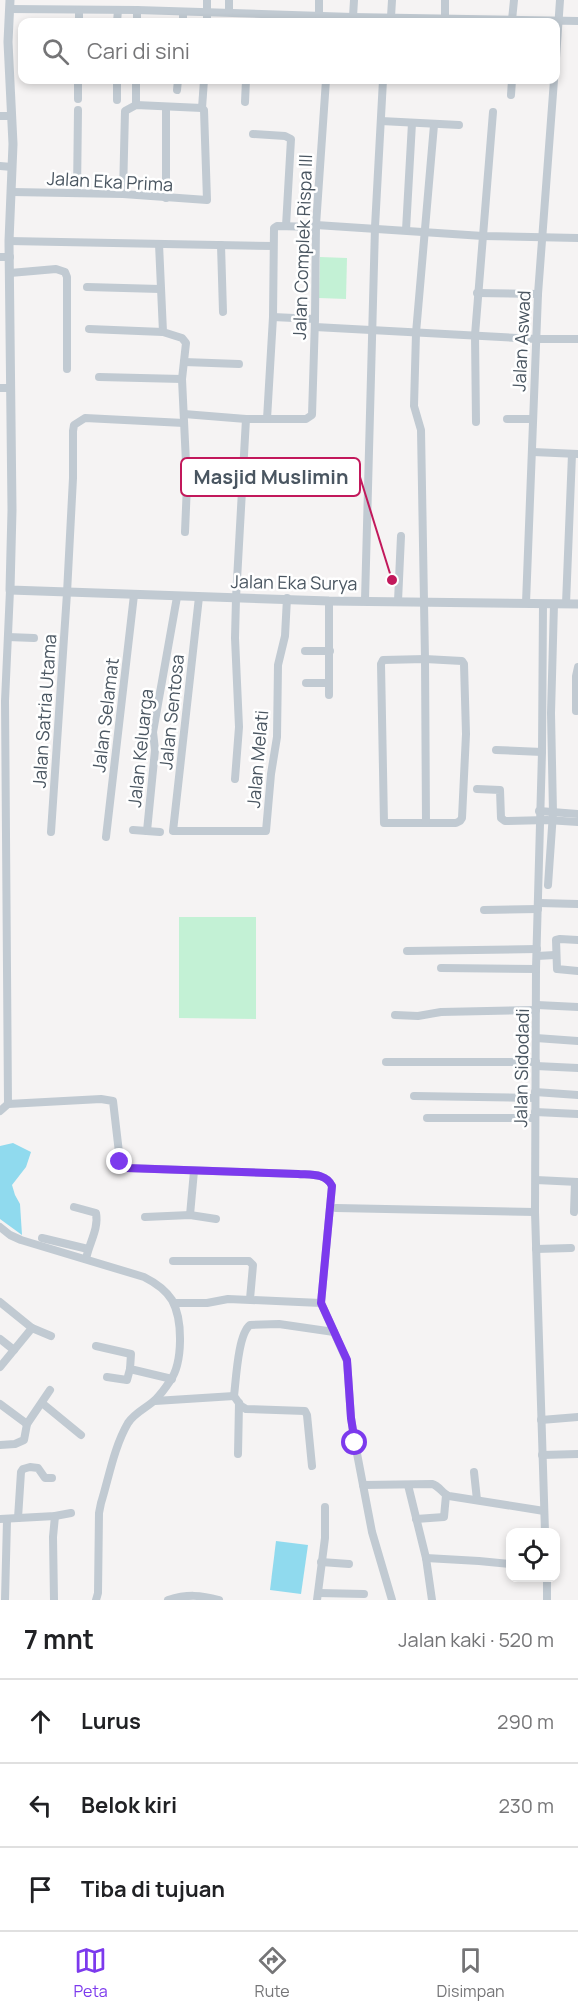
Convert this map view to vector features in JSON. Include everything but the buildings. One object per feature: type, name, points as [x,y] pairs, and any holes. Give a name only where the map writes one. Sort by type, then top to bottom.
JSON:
[{"type":"street","points":[[207,0],[207,18]]},
{"type":"street","points":[[229,0],[229,12]]},
{"type":"street","points":[[319,0],[319,16]]},
{"type":"street","points":[[353,17],[354,0]]},
{"type":"street","points":[[388,18],[392,0]]},
{"type":"street","points":[[445,0],[445,18]]},
{"type":"street","points":[[513,0],[514,18]]},
{"type":"street","points":[[558,18],[560,0]]},
{"type":"street","points":[[8,1104],[4,1034],[3,677],[8,637],[12,510],[4,345],[10,271],[6,250],[12,192],[12,116],[4,46],[10,5],[79,10],[229,12],[326,18]]},
{"type":"street","points":[[79,10],[79,18]]},
{"type":"street","points":[[117,18],[118,10]]},
{"type":"street","points":[[137,10],[137,18]]},
{"type":"street","points":[[183,12],[183,18]]},
{"type":"street","points":[[246,18],[247,14]]},
{"type":"street","points":[[341,18],[370,18]]},
{"type":"street","points":[[560,20],[578,21]]},
{"type":"street","points":[[78,84],[78,99]]},
{"type":"street","points":[[117,84],[117,100]]},
{"type":"street","points":[[136,84],[136,105]]},
{"type":"street","points":[[177,90],[178,84]]},
{"type":"street","points":[[123,194],[124,113],[136,105],[202,108],[204,84]]},
{"type":"street","points":[[245,102],[246,84]]},
{"type":"street","name":"Jalan Complek Rispa III","points":[[267,419],[306,419],[311,416],[316,226],[326,84]]},
{"type":"street","points":[[365,600],[371,329],[383,84]]},
{"type":"street","points":[[511,94],[512,84]]},
{"type":"street","name":"Jalan Aswad","points":[[526,603],[537,294],[554,84]]},
{"type":"street","points":[[166,106],[166,198]]},
{"type":"street","name":"Jalan Eka Prima","points":[[12,192],[123,194],[207,200],[206,112],[202,108]]},
{"type":"street","points":[[77,193],[78,110]]},
{"type":"street","points":[[476,423],[477,293],[493,112]]},
{"type":"street","points":[[0,116],[12,116]]},
{"type":"street","points":[[381,121],[459,125]]},
{"type":"street","points":[[406,230],[412,123]]},
{"type":"street","points":[[426,823],[421,430],[414,406],[416,333],[434,125]]},
{"type":"street","points":[[253,134],[281,135],[291,139],[286,226]]},
{"type":"street","points":[[0,166],[12,167]]},
{"type":"street","points":[[184,419],[267,419],[273,317],[274,228],[316,226],[483,236],[578,238]]},
{"type":"street","points":[[6,250],[77,241],[273,246]]},
{"type":"street","points":[[159,244],[163,332]]},
{"type":"street","points":[[221,245],[224,312]]},
{"type":"street","points":[[10,271],[36,268],[65,272],[67,277],[67,369]]},
{"type":"street","points":[[87,287],[160,289]]},
{"type":"street","points":[[477,293],[537,294]]},
{"type":"street","points":[[273,317],[416,333],[578,339]]},
{"type":"street","points":[[89,329],[163,332],[179,336],[186,343],[182,379],[187,484],[185,532]]},
{"type":"street","points":[[184,362],[239,364]]},
{"type":"street","points":[[99,377],[182,379]]},
{"type":"street","name":"Jalan Satria Utama","points":[[51,831],[67,593],[74,424],[85,418],[184,419]]},
{"type":"street","points":[[235,779],[240,727],[235,638],[236,598],[246,419]]},
{"type":"street","points":[[507,419],[532,419]]},
{"type":"street","points":[[533,452],[575,454],[566,604]]},
{"type":"street","points":[[398,601],[401,536]]},
{"type":"street","points":[[567,562],[578,562]]},
{"type":"street","name":"Jalan Eka Surya","points":[[10,591],[329,601],[578,604]]},
{"type":"street","name":"Jalan Selamat","points":[[106,837],[134,595]]},
{"type":"street","name":"Jalan Keluarga","points":[[147,831],[155,750],[153,732],[177,597]]},
{"type":"street","name":"Jalan Sentosa","points":[[173,831],[199,597]]},
{"type":"street","name":"Jalan Melati","points":[[173,831],[266,831],[277,737],[278,665],[285,636],[287,598]]},
{"type":"street","points":[[329,601],[329,695]]},
{"type":"street","name":"Jalan Sidodadi","points":[[543,604],[542,752],[536,969],[535,1212],[545,1528]]},
{"type":"street","points":[[548,885],[552,817],[551,713],[554,604]]},
{"type":"street","points":[[8,637],[34,638]]},
{"type":"street","points":[[305,651],[330,651]]},
{"type":"street","points":[[425,659],[462,661],[464,664],[466,734],[460,821],[384,823],[381,664],[384,660],[425,659]]},
{"type":"street","points":[[576,711],[578,667]]},
{"type":"street","points":[[306,683],[329,683]]},
{"type":"street","points":[[496,750],[542,752]]},
{"type":"street","points":[[477,789],[497,789],[501,792],[502,820],[539,816],[578,822]]},
{"type":"street","points":[[552,817],[578,814]]},
{"type":"street","points":[[134,830],[160,832]]},
{"type":"street","points":[[484,910],[578,904]]},
{"type":"street","points":[[578,940],[556,940],[555,955],[557,969],[578,971]]},
{"type":"street","points":[[407,951],[537,952],[555,955]]},
{"type":"street","points":[[441,968],[536,969]]},
{"type":"street","points":[[395,1015],[418,1016],[441,1012],[578,1007]]},
{"type":"street","points":[[536,1038],[578,1041]]},
{"type":"street","points":[[386,1062],[536,1064],[578,1068]]},
{"type":"street","points":[[414,1096],[578,1095]]},
{"type":"street","points":[[0,1111],[8,1104],[110,1100],[115,1104],[120,1161],[126,1168],[298,1174],[324,1177],[329,1180],[332,1186],[321,1303],[347,1360],[351,1418],[363,1485],[372,1532],[392,1600]]},
{"type":"street","points":[[427,1118],[578,1114]]},
{"type":"street","points":[[190,1215],[194,1171]]},
{"type":"street","points":[[536,1180],[576,1182],[574,1212]]},
{"type":"street","points":[[74,1206],[96,1213],[97,1223],[86,1259]]},
{"type":"street","points":[[336,1208],[535,1212]]},
{"type":"street","points":[[146,1217],[190,1215],[216,1219]]},
{"type":"street","points":[[0,1227],[21,1240],[151,1280],[158,1284],[174,1303],[180,1329],[180,1347],[172,1379],[155,1401],[141,1409],[129,1421],[101,1503],[98,1598]]},
{"type":"street","points":[[42,1238],[88,1250]]},
{"type":"street","points":[[536,1249],[571,1248]]},
{"type":"street","points":[[173,1261],[249,1261],[253,1265],[250,1299]]},
{"type":"street","points":[[174,1303],[250,1299],[321,1303]]},
{"type":"street","points":[[0,1302],[32,1328],[51,1336]]},
{"type":"street","points":[[238,1454],[237,1400],[244,1333],[247,1327],[279,1324],[334,1332]]},
{"type":"street","points":[[0,1367],[32,1328]]},
{"type":"street","points":[[0,1339],[14,1350]]},
{"type":"street","points":[[96,1346],[131,1354],[127,1380],[107,1377]]},
{"type":"street","points":[[130,1369],[172,1379]]},
{"type":"street","points":[[1,1444],[22,1442],[27,1424],[50,1390]]},
{"type":"street","points":[[155,1401],[237,1400],[246,1409],[304,1411],[307,1415],[312,1466]]},
{"type":"street","points":[[42,1403],[81,1435]]},
{"type":"street","points":[[0,1404],[27,1424]]},
{"type":"street","points":[[541,1420],[578,1417]]},
{"type":"street","points":[[542,1455],[578,1454]]},
{"type":"street","points":[[18,1518],[22,1469],[38,1468],[45,1478],[52,1479]]},
{"type":"street","points":[[474,1472],[477,1500]]},
{"type":"street","points":[[363,1485],[435,1485],[446,1495],[543,1511]]},
{"type":"street","points":[[408,1485],[426,1558],[432,1600]]},
{"type":"street","points":[[416,1519],[444,1517],[446,1495]]},
{"type":"street","points":[[325,1507],[325,1538],[318,1597],[364,1594]]},
{"type":"street","points":[[5,1600],[4,1519],[71,1513]]},
{"type":"street","points":[[54,1600],[55,1516]]},
{"type":"street","points":[[426,1558],[506,1564]]},
{"type":"street","points":[[321,1562],[349,1564]]},
{"type":"street","points":[[547,1582],[548,1600]]},
{"type":"street","points":[[168,1600],[185,1595],[214,1599]]},
{"type":"green space","points":[[320,257],[347,258],[346,299],[319,298]]},
{"type":"green space","points":[[179,917],[256,917],[256,1019],[179,1018]]},
{"type":"water","points":[[13,1143],[31,1152],[26,1167],[12,1185],[20,1204],[22,1235],[0,1219],[0,1146]]},
{"type":"water","points":[[276,1541],[308,1545],[301,1594],[270,1590]]},
{"type":"place","name":"Masjid Muslimin","points":[[392,580]]},
{"type":"route","points":[[120,1162],[126,1168],[298,1174],[324,1177],[331,1182],[321,1303],[347,1360],[355,1443]]}]
